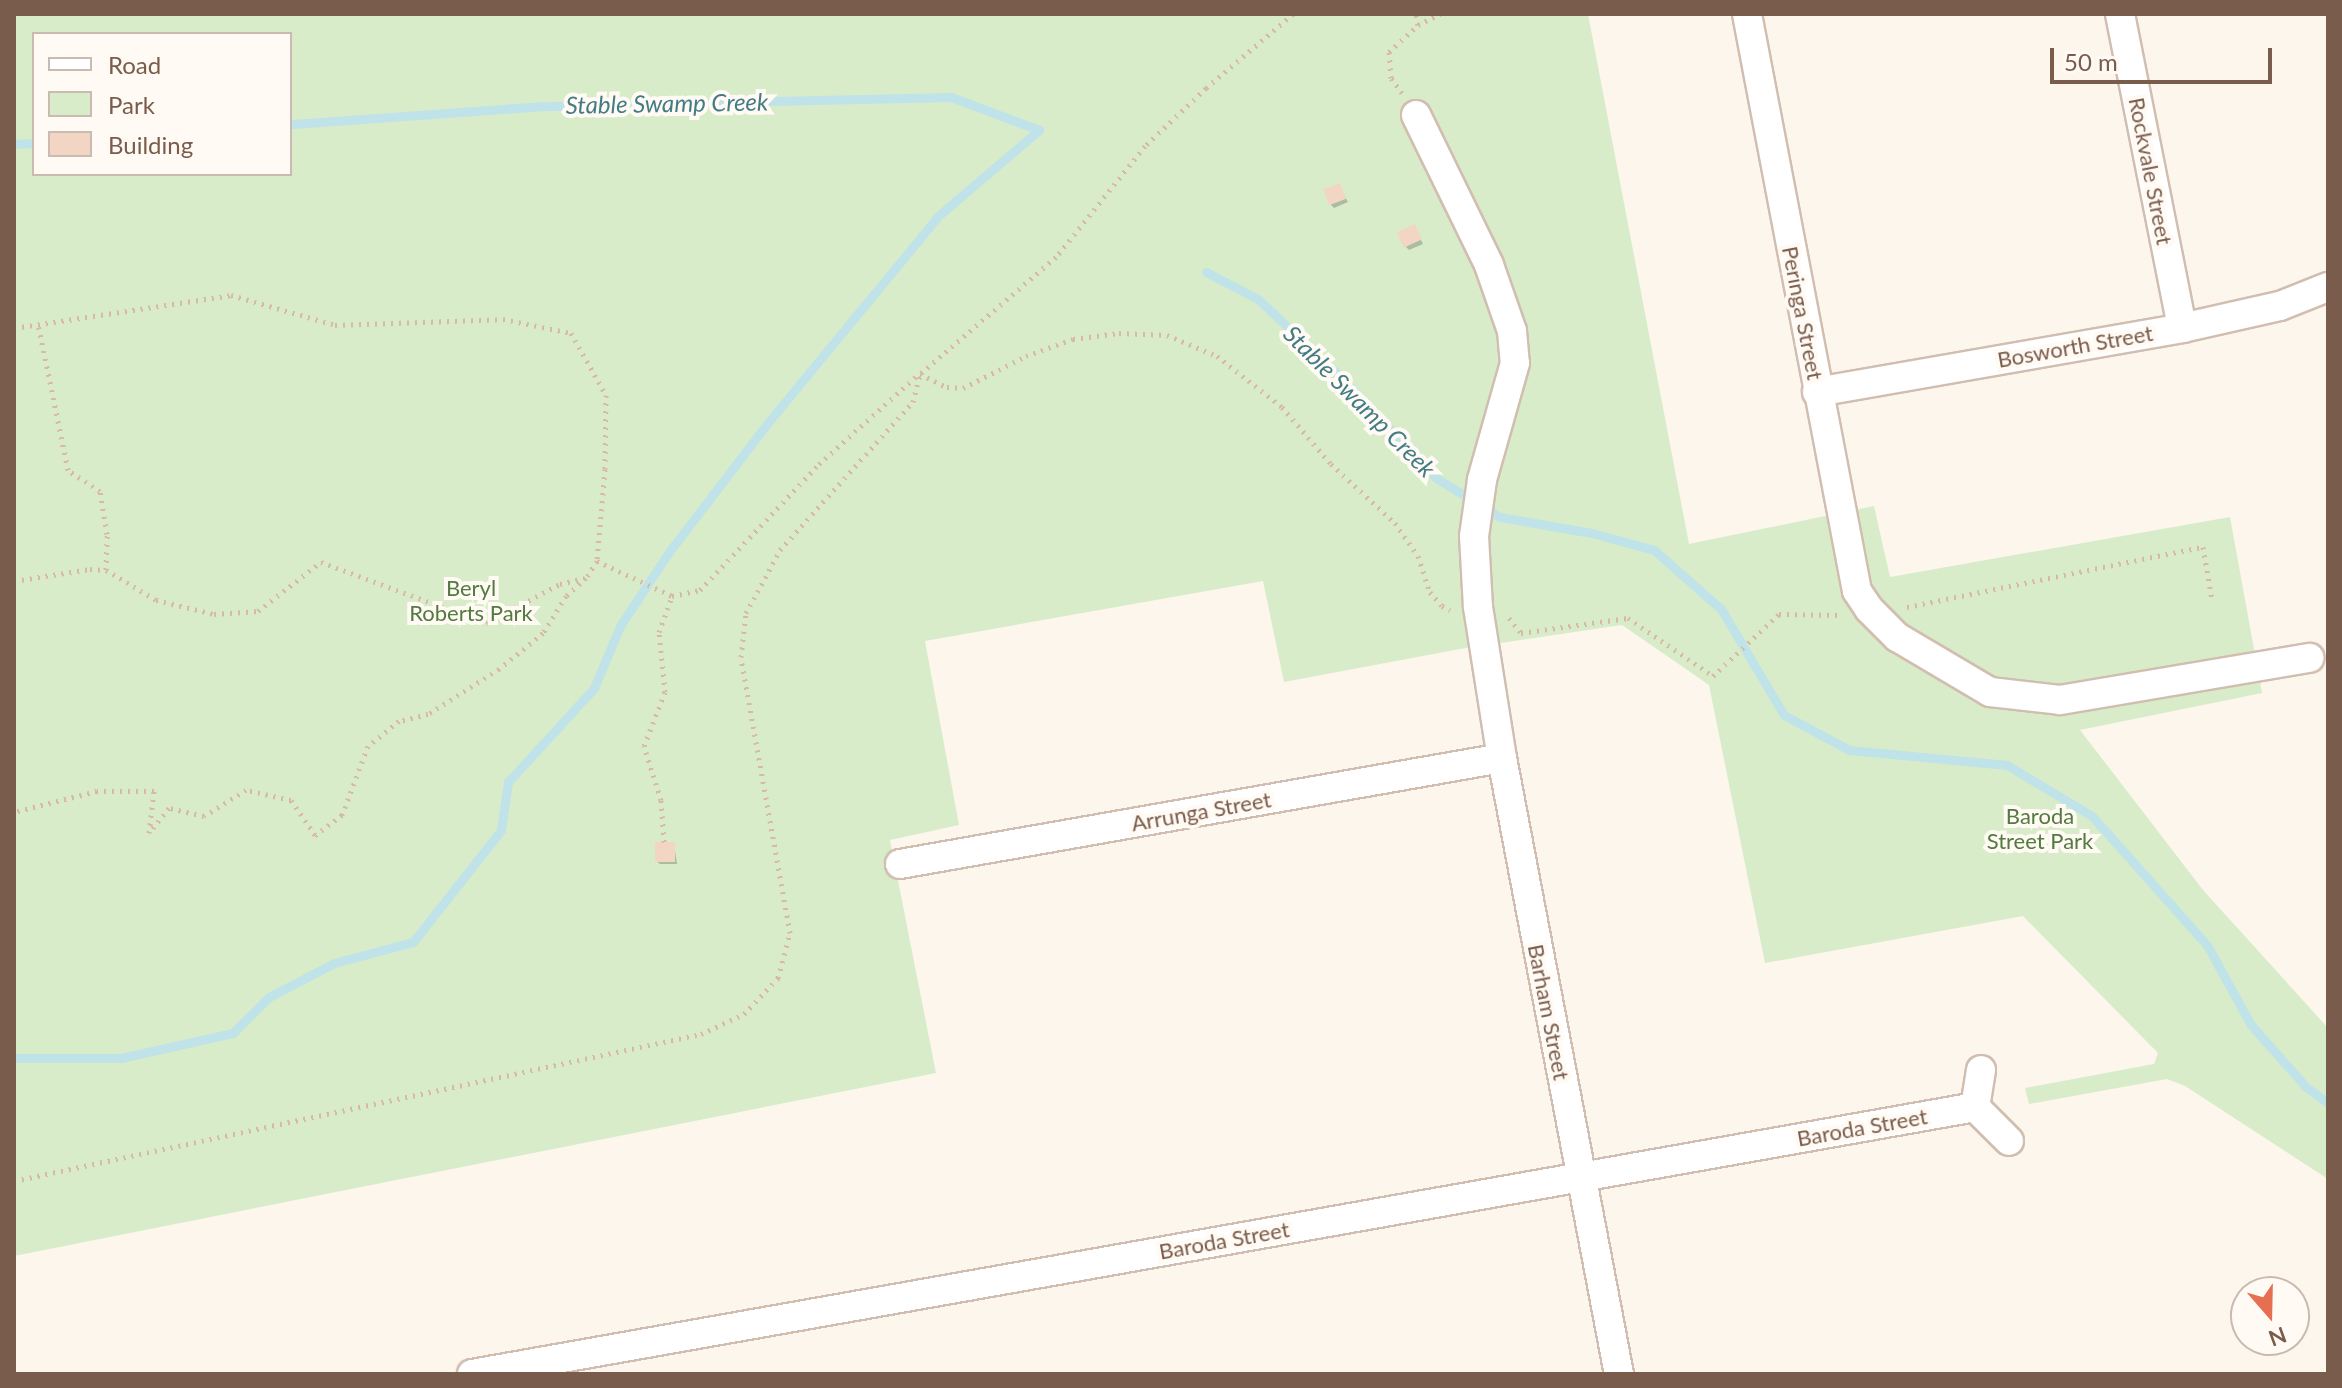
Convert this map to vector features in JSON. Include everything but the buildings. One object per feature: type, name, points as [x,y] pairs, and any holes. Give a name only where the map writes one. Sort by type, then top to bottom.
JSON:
[{"type":"street","name":"Peringa Street","points":[[1747,14],[1857,591],[1868,609]]},
{"type":"street","name":"Rockvale Street","points":[[2120,14],[2182,328]]},
{"type":"street","name":"Barham Street","points":[[1416,115],[1489,265],[1512,331],[1515,363],[1482,480],[1474,536],[1478,607],[1502,758],[1619,1374]]},
{"type":"street","name":"Bosworth Street","points":[[1817,392],[2182,328],[2280,306],[2328,287]]},
{"type":"street","points":[[1868,609],[1897,637],[1990,692],[2060,700],[2309,658]]},
{"type":"street","name":"Arrunga Street","points":[[900,864],[1502,758]]},
{"type":"street","points":[[1981,1070],[1975,1107],[2009,1141]]},
{"type":"street","name":"Baroda Street","points":[[472,1374],[1975,1107]]},
{"type":"path","points":[[597,561],[672,596],[700,590],[819,464],[1056,257],[1145,146],[1206,88],[1293,14]]},
{"type":"path","points":[[1416,14],[1418,25]]},
{"type":"path","points":[[1416,115],[1391,78],[1389,52],[1418,25],[1440,14]]},
{"type":"path","points":[[14,328],[231,295],[335,325],[503,319],[571,333],[606,395],[605,469],[597,561],[586,578],[566,596],[543,633],[499,669],[428,714],[399,721],[368,746],[342,815],[315,835],[291,800],[246,790],[204,816],[169,808],[149,833],[154,791],[97,791],[14,812]]},
{"type":"path","points":[[38,324],[68,470],[100,491],[107,534],[106,570]]},
{"type":"path","points":[[920,374],[947,387],[963,388],[1026,356],[1073,339],[1119,333],[1167,335],[1217,356],[1282,407],[1331,464],[1395,523],[1418,556],[1430,592],[1442,606],[1452,610],[1497,604],[1521,633],[1628,618],[1713,676],[1779,614],[1919,608],[2203,547],[2212,599]]},
{"type":"path","points":[[14,1181],[701,1034],[744,1014],[778,978],[790,933],[741,657],[746,613],[780,550],[913,402],[920,374]]},
{"type":"path","points":[[14,581],[90,569],[106,570],[156,600],[214,614],[258,611],[321,562],[486,623],[560,584],[586,578]]},
{"type":"path","points":[[664,842],[661,800],[644,746],[665,692],[659,632],[672,596]]},
{"type":"green space","name":"Beryl Roberts Park","points":[[14,14],[1588,14],[1689,544],[1874,506],[1890,577],[2230,517],[2262,693],[2080,730],[2203,890],[2328,1028],[2328,1179],[2185,1086],[2167,1079],[2029,1104],[2025,1088],[2154,1064],[2158,1053],[2023,916],[1765,963],[1709,685],[1622,625],[1460,649],[1284,682],[1263,581],[925,641],[959,825],[890,840],[936,1073],[14,1256]]},
{"type":"waterway","points":[[14,1058],[121,1058],[233,1033],[269,997],[334,963],[413,942],[501,830],[508,782],[594,688],[620,626],[669,552],[766,425],[938,216],[1039,130],[951,97],[544,106],[292,124]]},
{"type":"waterway","name":"Stable Swamp Creek","points":[[14,144],[32,143]]},
{"type":"waterway","name":"Stable Swamp Creek","points":[[1206,272],[1258,299],[1344,380],[1436,478],[1500,517],[1592,533],[1654,550],[1721,609],[1784,715],[1849,750],[2007,765],[2092,816],[2207,945],[2251,1025],[2306,1087],[2328,1103]]},
{"type":"park label","name":"Baroda Street Park","points":[[2040,828]]}]
